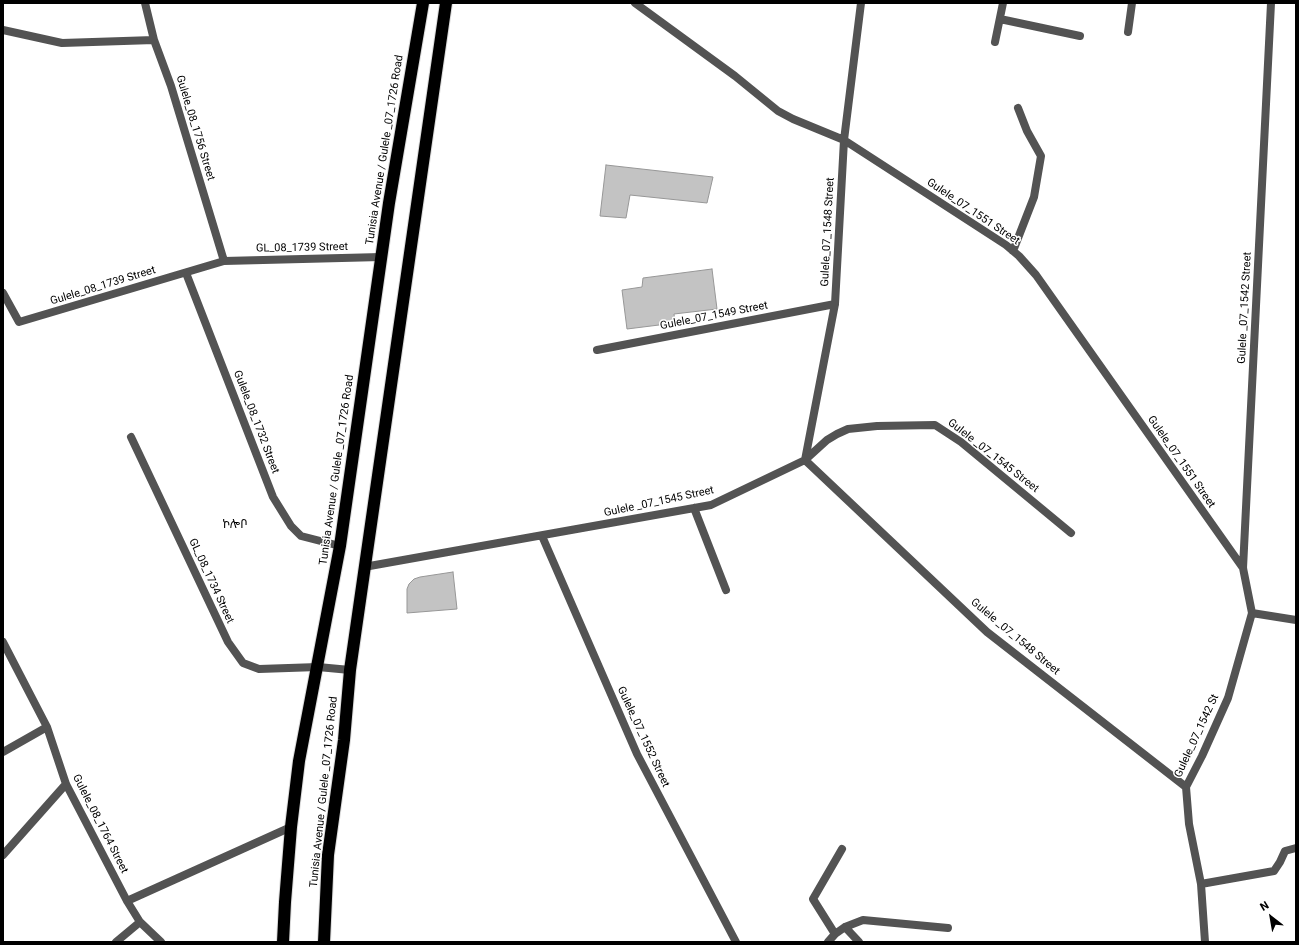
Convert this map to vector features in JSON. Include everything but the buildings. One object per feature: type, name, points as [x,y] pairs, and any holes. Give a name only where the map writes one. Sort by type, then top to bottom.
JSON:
[{"type":"highway","name":"Tunisia Avenue / Gulele _07_1726 Road","points":[[283,942],[290,827],[299,761],[340,546],[381,257],[422,3]]},
{"type":"highway","name":"Tunisia Avenue / Gulele _07_1726 Road","points":[[324,942],[328,855],[344,740],[350,670],[446,3]]},
{"type":"street","name":"Gulele_08_1756 Street","points":[[145,3],[154,40],[171,86],[224,260]]},
{"type":"street","name":"Gulele_07_1551 Street","points":[[636,3],[735,76],[778,111],[793,119],[844,140],[1013,251],[1036,275],[1243,568]]},
{"type":"street","name":"Gulele_07_1548 Street","points":[[805,460],[835,304],[844,140],[861,3]]},
{"type":"street","points":[[995,42],[1003,3]]},
{"type":"street","points":[[1128,32],[1132,3]]},
{"type":"street","name":"Gulele _07_1542 Street","points":[[1252,613],[1243,568],[1271,3]]},
{"type":"street","points":[[1000,19],[1080,36]]},
{"type":"street","points":[[3,30],[62,43],[154,40]]},
{"type":"street","points":[[1013,251],[1034,197],[1041,156],[1027,131],[1018,108]]},
{"type":"street","name":"GL_08_1739 Street","points":[[224,260],[381,257]]},
{"type":"street","name":"Gulele_08_1739 Street","points":[[3,293],[19,322],[224,260]]},
{"type":"street","name":"Gulele_08_1732 Street","points":[[186,272],[273,497],[291,526],[301,536],[340,546]]},
{"type":"street","name":"Gulele_07_1549 Street","points":[[597,350],[835,304]]},
{"type":"street","name":"Gulele _07_1545 Street","points":[[364,567],[711,505],[805,460],[827,440],[848,429],[877,426],[935,425],[961,442],[1071,533]]},
{"type":"street","name":"GL_08_1734 Street","points":[[131,437],[228,642],[243,663],[259,669],[318,667],[350,670]]},
{"type":"street","name":"Gulele _07_1548 Street","points":[[805,460],[987,632],[1186,787]]},
{"type":"street","points":[[694,508],[726,590]]},
{"type":"street","name":"Gulele_07_1552 Street","points":[[542,536],[637,754],[736,942]]},
{"type":"street","points":[[1252,613],[1296,620]]},
{"type":"street","name":"Gulele_07_1542 St","points":[[1205,942],[1201,884],[1189,824],[1186,787],[1202,756],[1228,698],[1252,613]]},
{"type":"street","name":"Gulele_08_1764 Street","points":[[3,642],[47,727],[66,784],[127,901],[140,922],[160,942]]},
{"type":"street","points":[[3,752],[47,727]]},
{"type":"street","points":[[3,855],[66,784]]},
{"type":"street","points":[[127,901],[290,827]]},
{"type":"street","points":[[1201,884],[1274,871],[1285,851],[1296,848]]},
{"type":"street","points":[[835,934],[814,899],[842,850]]},
{"type":"street","points":[[828,942],[835,934],[845,927],[863,920],[948,928]]},
{"type":"street","points":[[116,942],[140,922]]},
{"type":"street","points":[[845,927],[859,942]]},
{"type":"district","name":"ኮሎቦ","points":[[235,525]]}]
